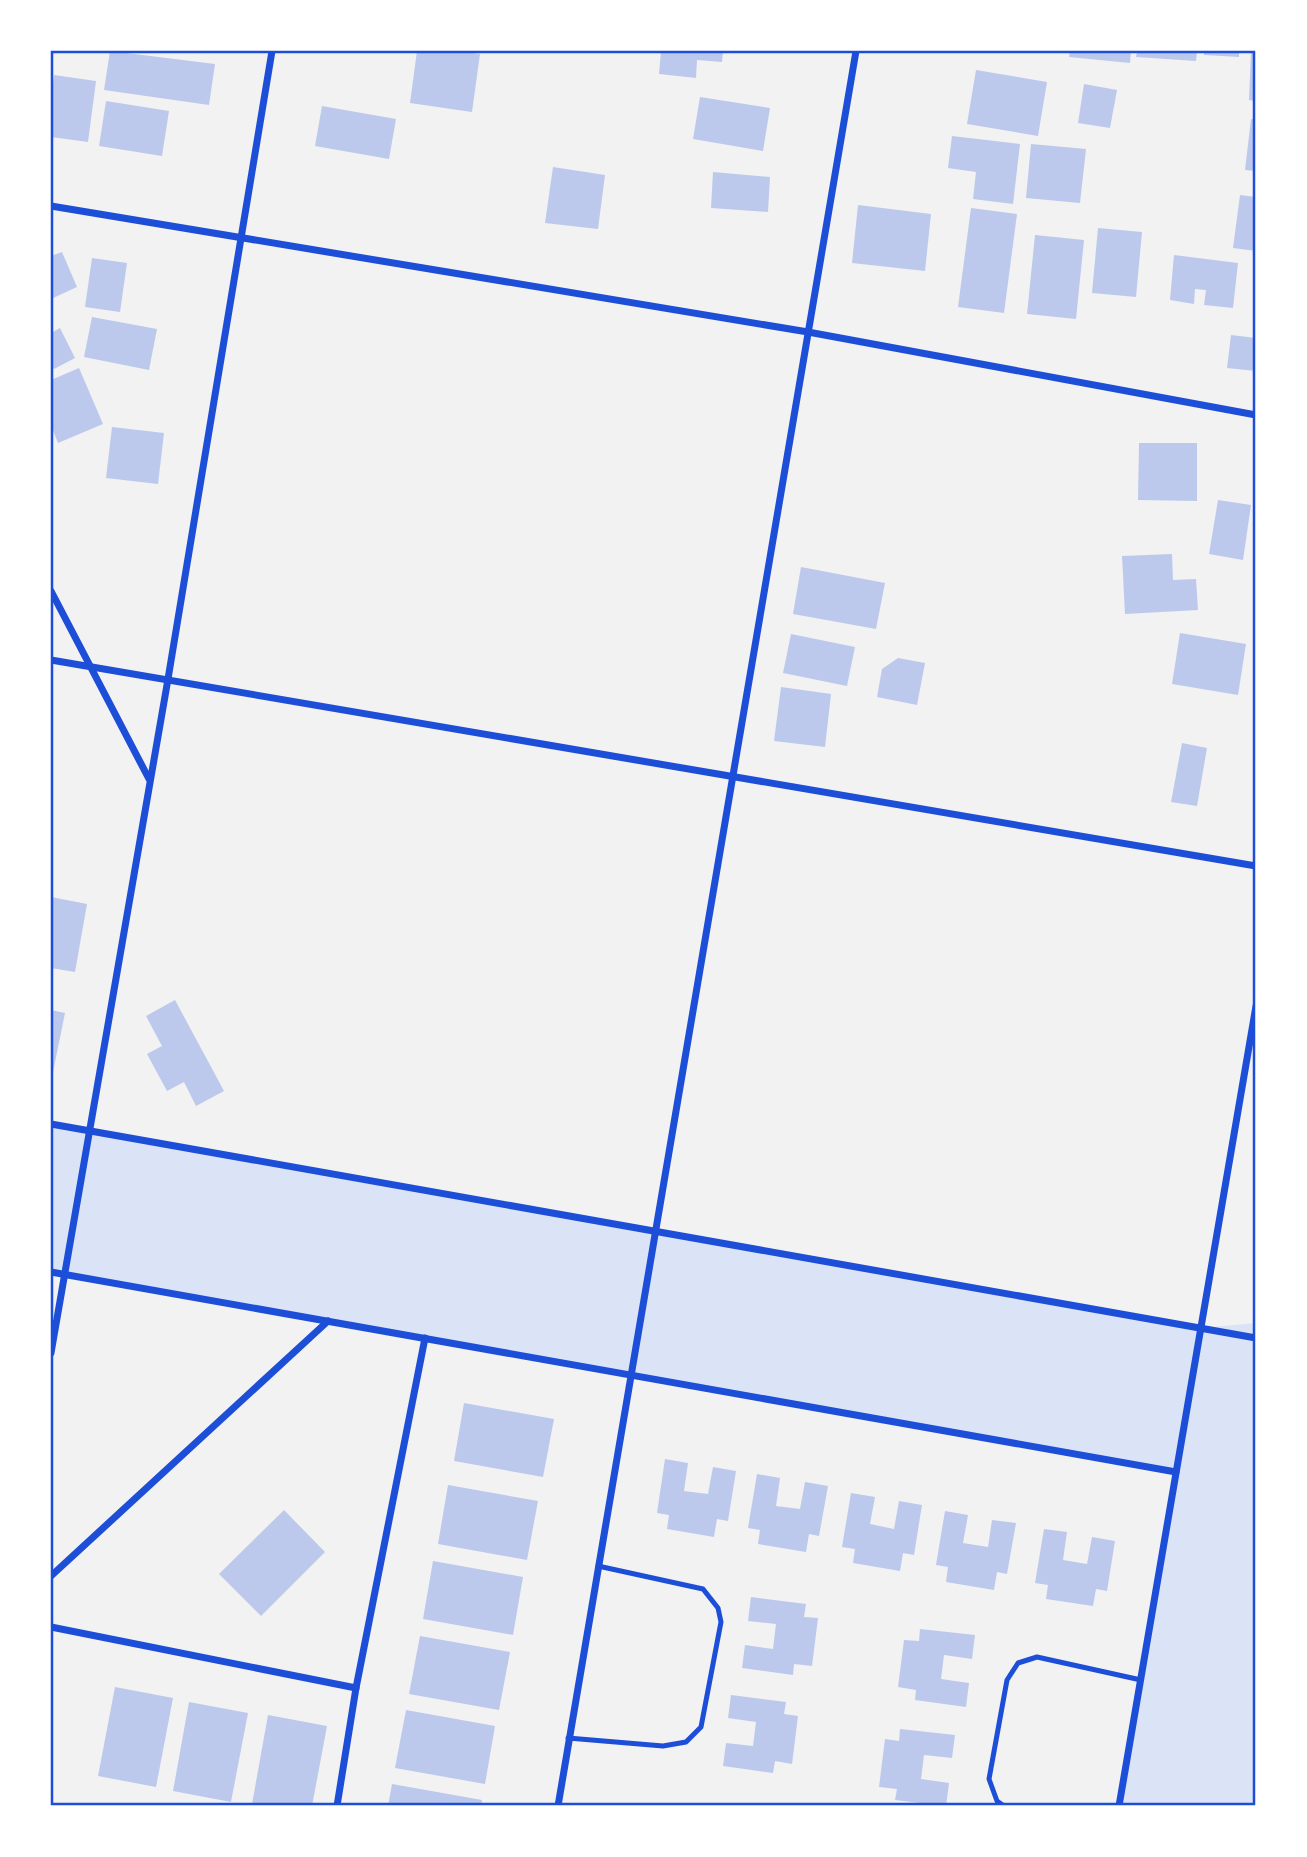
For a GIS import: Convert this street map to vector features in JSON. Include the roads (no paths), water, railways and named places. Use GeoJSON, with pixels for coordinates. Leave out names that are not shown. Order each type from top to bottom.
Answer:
{"type":"FeatureCollection","features":[{"type":"Feature","properties":{"kind":"street"},"geometry":{"type":"LineString","coordinates":[[51,1353],[168,679],[272,51]]}},
{"type":"Feature","properties":{"kind":"street"},"geometry":{"type":"LineString","coordinates":[[558,1806],[856,51]]}},
{"type":"Feature","properties":{"kind":"street"},"geometry":{"type":"LineString","coordinates":[[51,206],[808,332],[1256,415]]}},
{"type":"Feature","properties":{"kind":"street"},"geometry":{"type":"LineString","coordinates":[[51,591],[150,779]]}},
{"type":"Feature","properties":{"kind":"street"},"geometry":{"type":"LineString","coordinates":[[51,660],[1256,866]]}},
{"type":"Feature","properties":{"kind":"street"},"geometry":{"type":"LineString","coordinates":[[1119,1806],[1256,1006]]}},
{"type":"Feature","properties":{"kind":"street"},"geometry":{"type":"LineString","coordinates":[[51,1124],[1256,1338]]}},
{"type":"Feature","properties":{"kind":"street"},"geometry":{"type":"LineString","coordinates":[[51,1272],[1177,1472]]}},
{"type":"Feature","properties":{"kind":"street"},"geometry":{"type":"LineString","coordinates":[[51,1576],[328,1321]]}},
{"type":"Feature","properties":{"kind":"street"},"geometry":{"type":"LineString","coordinates":[[337,1806],[356,1688],[425,1338]]}},
{"type":"Feature","properties":{"kind":"street"},"geometry":{"type":"LineString","coordinates":[[51,1627],[356,1688]]}},
{"type":"Feature","properties":{"kind":"lane"},"geometry":{"type":"LineString","coordinates":[[568,1738],[663,1746],[686,1742],[701,1727],[721,1622],[718,1608],[704,1589],[598,1566]]}},
{"type":"Feature","properties":{"kind":"lane"},"geometry":{"type":"LineString","coordinates":[[1004,1806],[997,1801],[989,1779],[1007,1680],[1018,1663],[1037,1657],[1141,1680]]}}]}
